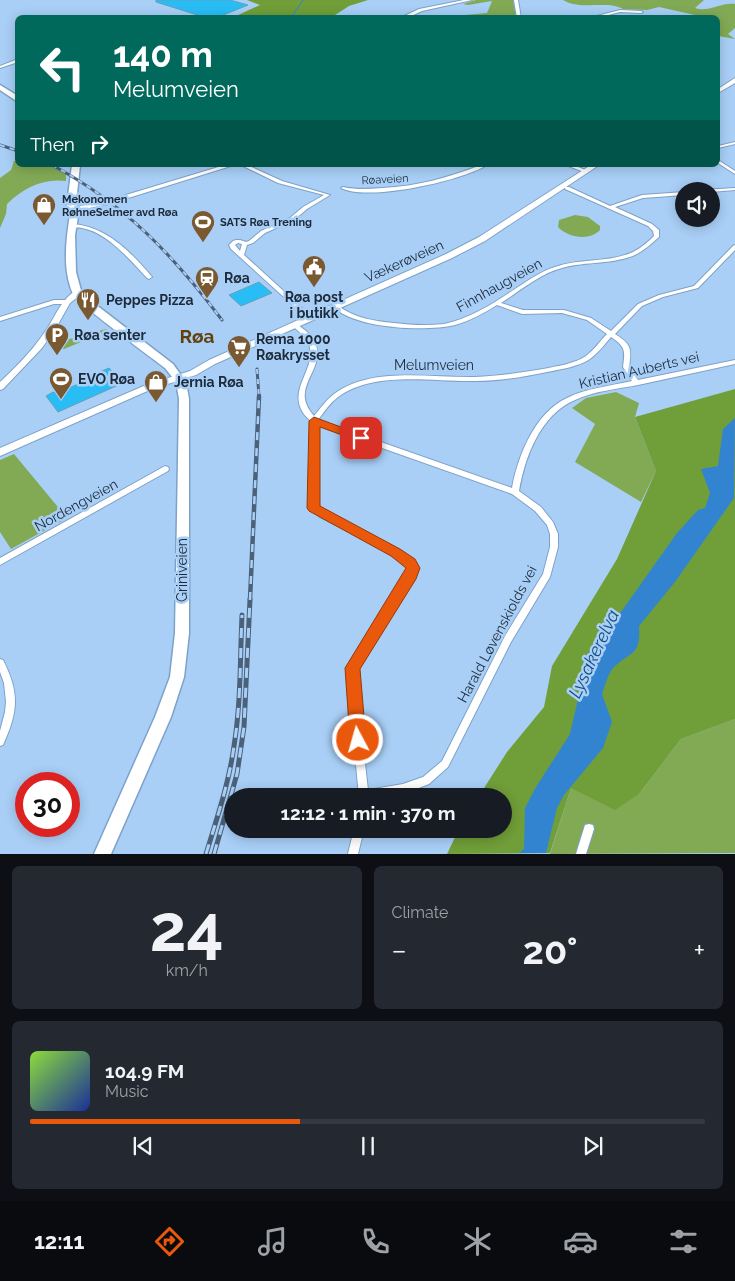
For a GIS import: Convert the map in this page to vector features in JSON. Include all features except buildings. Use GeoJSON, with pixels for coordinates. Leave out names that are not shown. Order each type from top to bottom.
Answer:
{"type":"FeatureCollection","features":[{"type":"Feature","properties":{"kind":"main road"},"geometry":{"type":"LineString","coordinates":[[720,89],[735,80]]}},
{"type":"Feature","properties":{"kind":"main road"},"geometry":{"type":"LineString","coordinates":[[0,87],[15,98]]}},
{"type":"Feature","properties":{"kind":"main road"},"geometry":{"type":"LineString","coordinates":[[0,94],[15,104]]}},
{"type":"Feature","properties":{"kind":"main road"},"geometry":{"type":"LineString","coordinates":[[76,167],[70,219],[72,225],[71,272],[80,293],[97,310],[158,357],[178,376]]}},
{"type":"Feature","properties":{"kind":"main road","name":"Vækerøveien"},"geometry":{"type":"LineString","coordinates":[[0,452],[149,387],[198,371],[212,362],[464,249],[593,167]]}},
{"type":"Feature","properties":{"kind":"main road","name":"Griniveien"},"geometry":{"type":"LineString","coordinates":[[102,854],[163,717],[177,677],[180,660],[184,404],[182,386],[178,376]]}},
{"type":"Feature","properties":{"kind":"street"},"geometry":{"type":"LineString","coordinates":[[409,15],[421,10],[470,0]]}},
{"type":"Feature","properties":{"kind":"street"},"geometry":{"type":"LineString","coordinates":[[516,0],[518,15]]}},
{"type":"Feature","properties":{"kind":"street"},"geometry":{"type":"LineString","coordinates":[[603,15],[620,11],[640,12]]}},
{"type":"Feature","properties":{"kind":"street"},"geometry":{"type":"LineString","coordinates":[[0,68],[15,62]]}},
{"type":"Feature","properties":{"kind":"street"},"geometry":{"type":"LineString","coordinates":[[720,146],[735,142]]}},
{"type":"Feature","properties":{"kind":"street"},"geometry":{"type":"LineString","coordinates":[[720,163],[735,173]]}},
{"type":"Feature","properties":{"kind":"street"},"geometry":{"type":"LineString","coordinates":[[72,208],[99,205],[224,167]]}},
{"type":"Feature","properties":{"kind":"street"},"geometry":{"type":"LineString","coordinates":[[248,167],[284,183],[328,195],[305,208],[292,220],[263,232],[252,241],[245,244],[237,241],[232,245],[310,318]]}},
{"type":"Feature","properties":{"kind":"street","name":"Røaveien"},"geometry":{"type":"LineString","coordinates":[[343,188],[363,191],[418,187],[444,181],[480,167]]}},
{"type":"Feature","properties":{"kind":"street"},"geometry":{"type":"LineString","coordinates":[[574,167],[586,171]]}},
{"type":"Feature","properties":{"kind":"street","name":"Finnhaugveien"},"geometry":{"type":"LineString","coordinates":[[335,306],[348,316],[365,321],[430,327],[466,320],[549,271],[566,266],[626,257],[641,250],[657,236],[656,230],[650,225],[568,188]]}},
{"type":"Feature","properties":{"kind":"street"},"geometry":{"type":"LineString","coordinates":[[720,190],[735,189]]}},
{"type":"Feature","properties":{"kind":"street"},"geometry":{"type":"LineString","coordinates":[[611,207],[642,197],[675,194]]}},
{"type":"Feature","properties":{"kind":"street"},"geometry":{"type":"LineString","coordinates":[[72,225],[81,226],[103,235],[121,249],[149,277]]}},
{"type":"Feature","properties":{"kind":"street"},"geometry":{"type":"LineString","coordinates":[[241,255],[245,244]]}},
{"type":"Feature","properties":{"kind":"street","name":"Melumveien"},"geometry":{"type":"LineString","coordinates":[[314,421],[337,395],[355,386],[405,377],[490,378],[564,366],[588,358],[646,301],[696,287],[735,247]]}},
{"type":"Feature","properties":{"kind":"street"},"geometry":{"type":"LineString","coordinates":[[0,387],[37,349],[67,303],[80,293]]}},
{"type":"Feature","properties":{"kind":"street"},"geometry":{"type":"LineString","coordinates":[[0,319],[54,302],[67,303]]}},
{"type":"Feature","properties":{"kind":"street"},"geometry":{"type":"LineString","coordinates":[[496,304],[522,312],[570,312],[589,319],[612,333],[627,347],[626,366],[636,383]]}},
{"type":"Feature","properties":{"kind":"street"},"geometry":{"type":"LineString","coordinates":[[295,325],[311,340],[313,346],[312,364],[300,393],[304,407],[314,421],[313,508],[396,553],[410,562],[413,568],[411,575],[352,668],[363,788]]}},
{"type":"Feature","properties":{"kind":"street","name":"Kristian Auberts vei"},"geometry":{"type":"LineString","coordinates":[[515,492],[524,457],[534,436],[553,411],[564,402],[588,393],[735,362]]}},
{"type":"Feature","properties":{"kind":"street","name":"Harald Løvenskiolds vei"},"geometry":{"type":"LineString","coordinates":[[314,421],[515,492],[538,509],[550,524],[554,534],[554,547],[547,575],[508,639],[445,764],[426,781],[405,788]]}},
{"type":"Feature","properties":{"kind":"street","name":"Nordengveien"},"geometry":{"type":"LineString","coordinates":[[0,562],[165,469]]}},
{"type":"Feature","properties":{"kind":"street"},"geometry":{"type":"LineString","coordinates":[[0,663],[8,678],[11,701],[7,726],[0,742]]}},
{"type":"Feature","properties":{"kind":"street"},"geometry":{"type":"LineString","coordinates":[[581,854],[589,829]]}},
{"type":"Feature","properties":{"kind":"street"},"geometry":{"type":"LineString","coordinates":[[352,854],[356,838]]}},
{"type":"Feature","properties":{"kind":"green space"},"geometry":{"type":"Polygon","coordinates":[[[247,0],[368,0],[349,6],[335,15],[238,15],[260,5],[247,0]]]}},
{"type":"Feature","properties":{"kind":"green space"},"geometry":{"type":"Polygon","coordinates":[[[476,0],[513,0],[516,15],[465,15],[487,13],[492,1],[468,5],[463,4],[476,0]]]}},
{"type":"Feature","properties":{"kind":"green space"},"geometry":{"type":"Polygon","coordinates":[[[563,0],[704,0],[695,8],[700,9],[735,4],[735,28],[728,34],[735,39],[720,36],[720,15],[695,15],[659,7],[647,10],[623,9],[609,5],[578,5],[563,0]]]}},
{"type":"Feature","properties":{"kind":"green space"},"geometry":{"type":"Polygon","coordinates":[[[14,161],[15,167],[53,167],[66,174],[66,181],[58,180],[41,183],[20,193],[7,204],[6,214],[0,228],[0,178],[11,170],[14,161]]]}},
{"type":"Feature","properties":{"kind":"green space"},"geometry":{"type":"Polygon","coordinates":[[[575,215],[588,217],[600,226],[600,230],[591,236],[579,237],[567,234],[558,227],[559,220],[575,215]]]}},
{"type":"Feature","properties":{"kind":"green space"},"geometry":{"type":"Polygon","coordinates":[[[106,329],[108,331],[64,349],[48,345],[106,329]]]}},
{"type":"Feature","properties":{"kind":"green space"},"geometry":{"type":"Polygon","coordinates":[[[735,389],[735,719],[681,739],[639,794],[615,810],[571,788],[550,853],[447,854],[455,838],[512,838],[512,788],[484,788],[507,752],[544,707],[552,666],[617,559],[656,471],[635,417],[735,389]]]}},
{"type":"Feature","properties":{"kind":"green space"},"geometry":{"type":"Polygon","coordinates":[[[616,392],[639,403],[635,417],[656,471],[641,502],[575,462],[595,424],[572,408],[586,398],[616,392]]]}},
{"type":"Feature","properties":{"kind":"green space"},"geometry":{"type":"Polygon","coordinates":[[[14,454],[67,518],[11,549],[0,532],[0,460],[14,454]]]}},
{"type":"Feature","properties":{"kind":"green space"},"geometry":{"type":"Polygon","coordinates":[[[735,719],[735,853],[550,854],[571,788],[639,794],[681,739],[735,719]]]}},
{"type":"Feature","properties":{"kind":"water","name":"Lysakerelva"},"geometry":{"type":"Polygon","coordinates":[[[735,418],[734,498],[675,582],[639,626],[636,648],[613,668],[610,673],[602,694],[612,722],[603,748],[564,795],[557,808],[546,853],[519,853],[524,849],[525,808],[536,787],[570,734],[589,651],[599,643],[677,533],[698,510],[705,508],[710,493],[701,469],[718,466],[723,429],[735,418]]]}},
{"type":"Feature","properties":{"kind":"waterway"},"geometry":{"type":"LineString","coordinates":[[293,15],[303,0]]}},
{"type":"Feature","properties":{"kind":"railway"},"geometry":{"type":"LineString","coordinates":[[0,145],[15,150]]}},
{"type":"Feature","properties":{"kind":"railway"},"geometry":{"type":"LineString","coordinates":[[55,167],[103,197],[146,233],[166,252],[222,320]]}},
{"type":"Feature","properties":{"kind":"railway"},"geometry":{"type":"LineString","coordinates":[[257,369],[259,397]]}},
{"type":"Feature","properties":{"kind":"railway"},"geometry":{"type":"LineString","coordinates":[[250,600],[259,397]]}},
{"type":"Feature","properties":{"kind":"railway"},"geometry":{"type":"LineString","coordinates":[[214,854],[237,774],[244,727],[250,599]]}},
{"type":"Feature","properties":{"kind":"railway"},"geometry":{"type":"LineString","coordinates":[[206,854],[232,760],[239,697],[242,615]]}},
{"type":"Feature","properties":{"kind":"place","name":"Mekonomen RøhneSelmer avd Røa"},"geometry":{"type":"Point","coordinates":[44,226]}},
{"type":"Feature","properties":{"kind":"place","name":"SATS Røa Trening"},"geometry":{"type":"Point","coordinates":[203,243]}},
{"type":"Feature","properties":{"kind":"place","name":"Røa post i butikk"},"geometry":{"type":"Point","coordinates":[314,288]}},
{"type":"Feature","properties":{"kind":"place","name":"Røa"},"geometry":{"type":"Point","coordinates":[207,299]}},
{"type":"Feature","properties":{"kind":"place","name":"Peppes Pizza"},"geometry":{"type":"Point","coordinates":[88,321]}},
{"type":"Feature","properties":{"kind":"place","name":"Røa senter"},"geometry":{"type":"Point","coordinates":[57,356]}},
{"type":"Feature","properties":{"kind":"place","name":"Rema 1000 Røakrysset"},"geometry":{"type":"Point","coordinates":[239,368]}},
{"type":"Feature","properties":{"kind":"place","name":"EVO Røa"},"geometry":{"type":"Point","coordinates":[61,400]}},
{"type":"Feature","properties":{"kind":"place","name":"Jernia Røa"},"geometry":{"type":"Point","coordinates":[156,403]}},
{"type":"Feature","properties":{"kind":"district","name":"Røa"},"geometry":{"type":"Point","coordinates":[197,336]}},
{"type":"Feature","properties":{"kind":"route"},"geometry":{"type":"LineString","coordinates":[[358,740],[352,668],[413,571],[410,562],[396,553],[313,508],[314,421],[361,438]]}}]}
